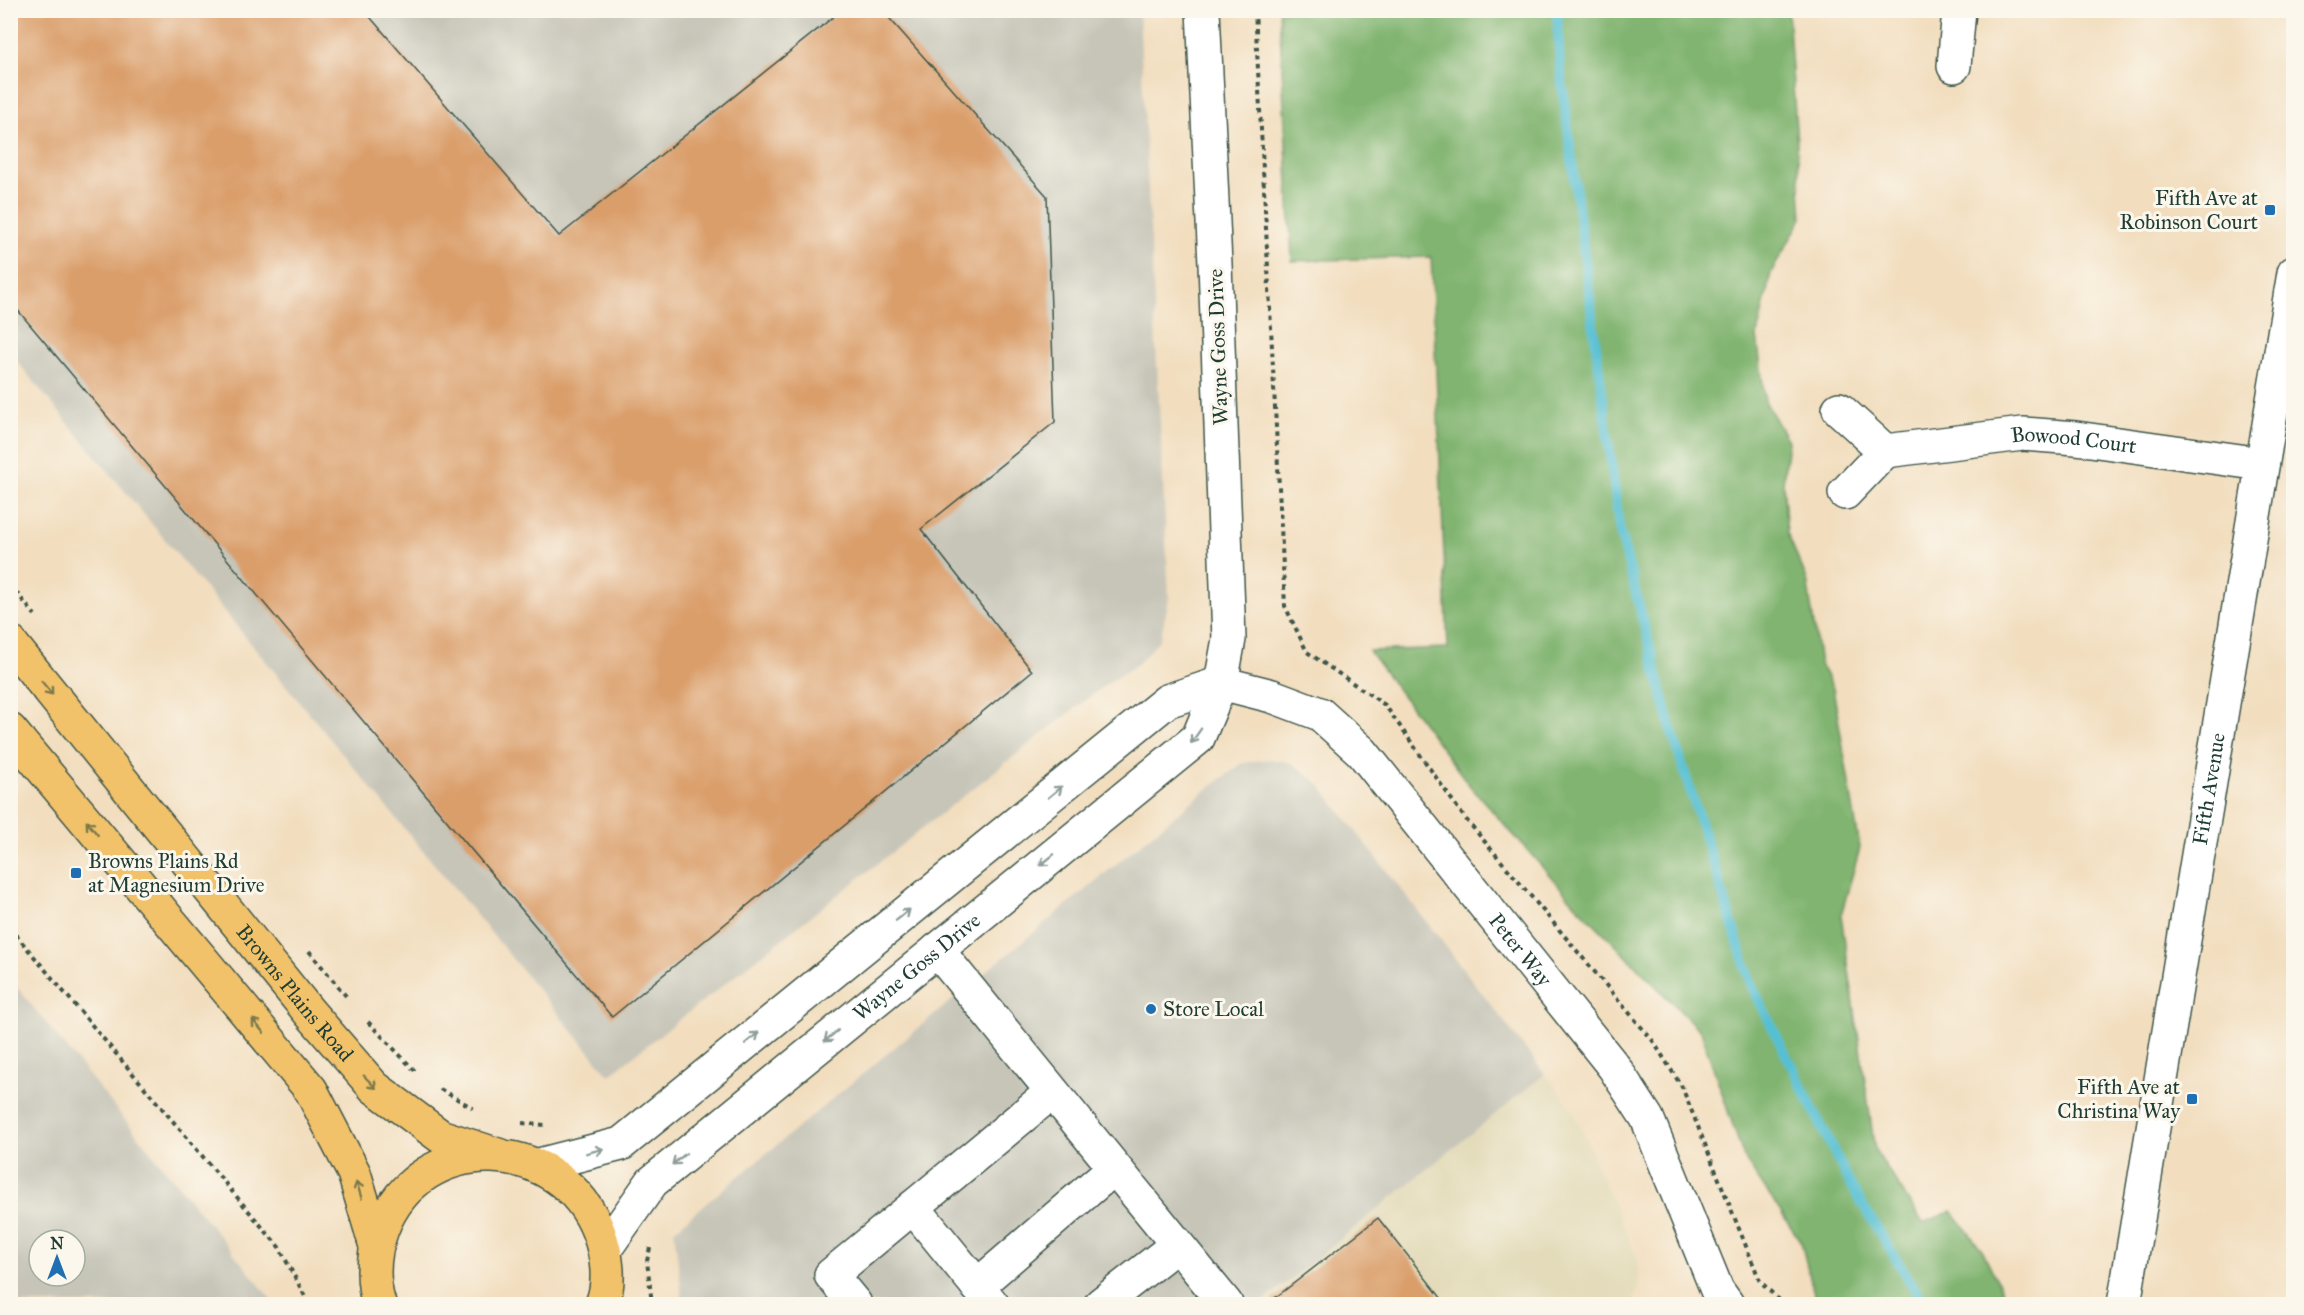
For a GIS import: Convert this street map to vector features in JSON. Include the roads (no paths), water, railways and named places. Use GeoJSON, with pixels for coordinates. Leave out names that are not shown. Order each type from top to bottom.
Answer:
{"type":"FeatureCollection","features":[{"type":"Feature","properties":{"kind":"main road","name":"Browns Plains Road"},"geometry":{"type":"LineString","coordinates":[[10,642],[309,1012],[374,1087],[440,1136],[501,1156]]}},
{"type":"Feature","properties":{"kind":"main road"},"geometry":{"type":"LineString","coordinates":[[10,730],[311,1090],[354,1173],[376,1246]]}},
{"type":"Feature","properties":{"kind":"main road"},"geometry":{"type":"LineString","coordinates":[[374,1301],[373,1270],[376,1246],[388,1215],[408,1188],[436,1168],[468,1157],[501,1156],[539,1165],[569,1186],[592,1215],[605,1249],[607,1274],[604,1303]]}},
{"type":"Feature","properties":{"kind":"street","name":"Wayne Goss Drive"},"geometry":{"type":"LineString","coordinates":[[605,1249],[652,1182],[1198,738],[1221,683],[1229,639],[1215,253],[1203,10]]}},
{"type":"Feature","properties":{"kind":"street"},"geometry":{"type":"LineString","coordinates":[[1953,66],[1959,10]]}},
{"type":"Feature","properties":{"kind":"street","name":"Fifth Avenue"},"geometry":{"type":"LineString","coordinates":[[2124,1305],[2294,273]]}},
{"type":"Feature","properties":{"kind":"street"},"geometry":{"type":"LineString","coordinates":[[1839,409],[1885,451],[1845,493]]}},
{"type":"Feature","properties":{"kind":"street","name":"Bowood Court"},"geometry":{"type":"LineString","coordinates":[[1885,451],[2023,434],[2076,438],[2262,464]]}},
{"type":"Feature","properties":{"kind":"street"},"geometry":{"type":"LineString","coordinates":[[539,1165],[621,1144],[1167,701],[1221,683]]}},
{"type":"Feature","properties":{"kind":"street","name":"Peter Way"},"geometry":{"type":"LineString","coordinates":[[1221,683],[1272,696],[1320,714],[1362,752],[1614,1067],[1647,1118],[1717,1290],[1727,1305]]}},
{"type":"Feature","properties":{"kind":"street"},"geometry":{"type":"LineString","coordinates":[[937,950],[1226,1305]]}},
{"type":"Feature","properties":{"kind":"street"},"geometry":{"type":"LineString","coordinates":[[855,1305],[831,1275],[1052,1092]]}},
{"type":"Feature","properties":{"kind":"street"},"geometry":{"type":"LineString","coordinates":[[912,1207],[985,1295],[1114,1168]]}},
{"type":"Feature","properties":{"kind":"street"},"geometry":{"type":"LineString","coordinates":[[1101,1305],[1178,1245]]}},
{"type":"Feature","properties":{"kind":"waterway"},"geometry":{"type":"LineString","coordinates":[[1557,10],[1560,67],[1620,532],[1672,732],[1751,984],[1851,1186],[1924,1304]]}},
{"type":"Feature","properties":{"kind":"place","name":"Fifth Ave at Robinson Court"},"geometry":{"type":"Point","coordinates":[2270,210]}},
{"type":"Feature","properties":{"kind":"place","name":"Browns Plains Rd at Magnesium Drive"},"geometry":{"type":"Point","coordinates":[76,873]}},
{"type":"Feature","properties":{"kind":"place","name":"Store Local"},"geometry":{"type":"Point","coordinates":[1151,1009]}},
{"type":"Feature","properties":{"kind":"place","name":"Fifth Ave at Christina Way"},"geometry":{"type":"Point","coordinates":[2192,1099]}}]}
